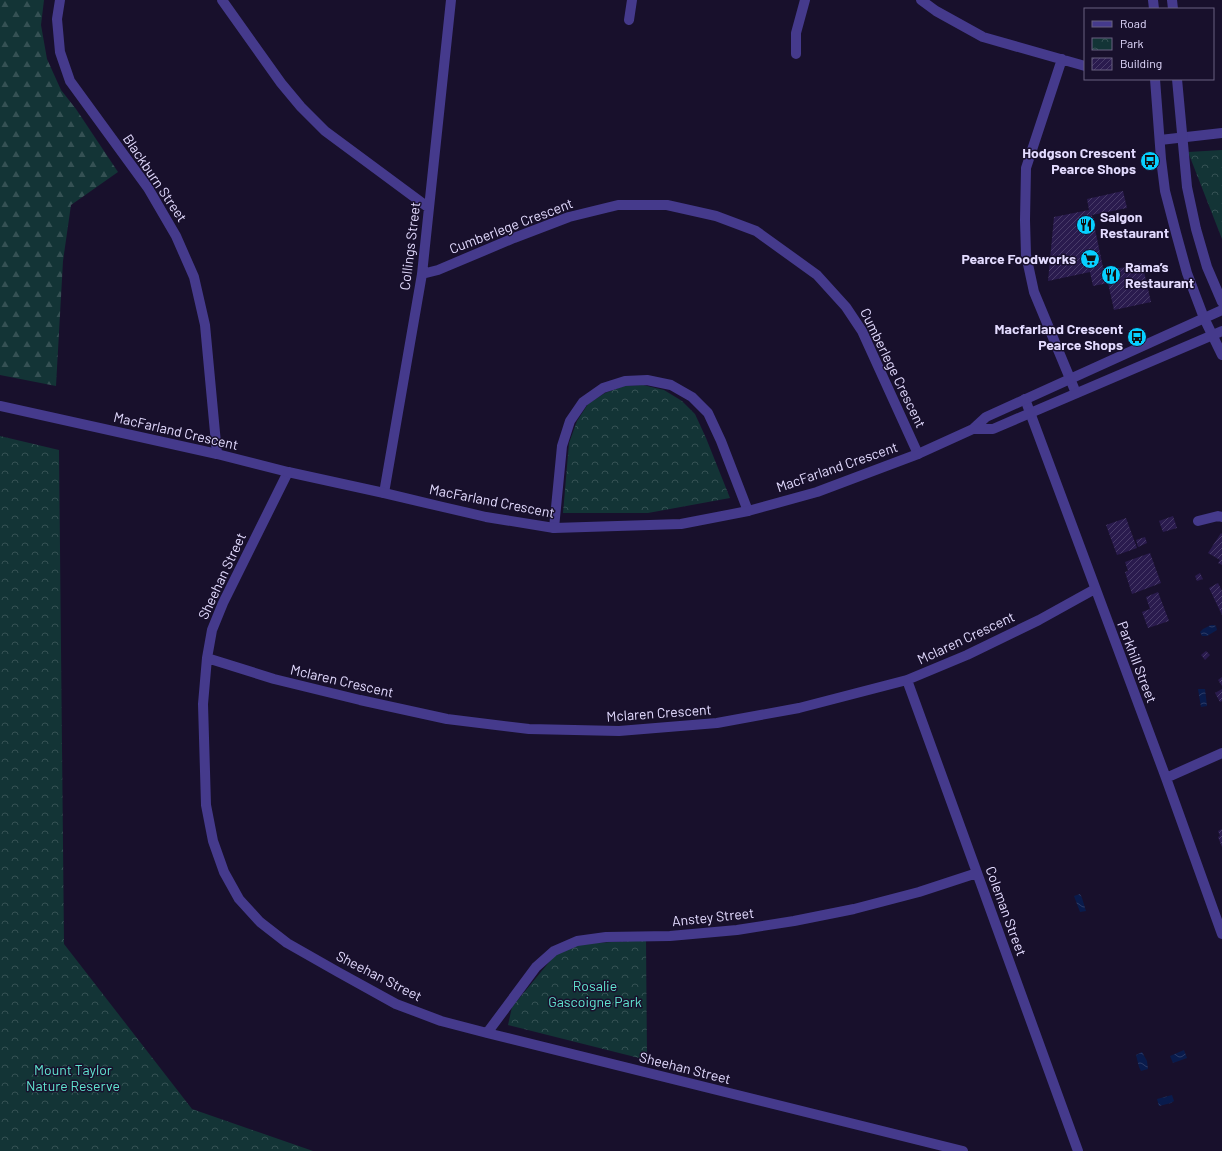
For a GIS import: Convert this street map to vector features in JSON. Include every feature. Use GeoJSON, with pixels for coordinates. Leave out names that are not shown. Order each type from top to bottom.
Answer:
{"type":"FeatureCollection","features":[{"type":"Feature","properties":{"kind":"street","name":"Blackburn Street"},"geometry":{"type":"LineString","coordinates":[[60,0],[57,19],[60,52],[70,81],[148,188],[176,236],[194,276],[204,325],[217,454]]}},
{"type":"Feature","properties":{"kind":"street"},"geometry":{"type":"LineString","coordinates":[[222,0],[281,83],[315,122],[335,139],[429,208]]}},
{"type":"Feature","properties":{"kind":"street","name":"Collings Street"},"geometry":{"type":"LineString","coordinates":[[384,493],[422,274],[451,0]]}},
{"type":"Feature","properties":{"kind":"street"},"geometry":{"type":"LineString","coordinates":[[629,20],[632,0]]}},
{"type":"Feature","properties":{"kind":"street"},"geometry":{"type":"LineString","coordinates":[[796,54],[796,33],[806,0]]}},
{"type":"Feature","properties":{"kind":"street"},"geometry":{"type":"LineString","coordinates":[[921,0],[936,11],[983,37],[1084,66]]}},
{"type":"Feature","properties":{"kind":"street"},"geometry":{"type":"LineString","coordinates":[[1062,59],[1026,168],[1026,255],[1034,292],[1076,393]]}},
{"type":"Feature","properties":{"kind":"street"},"geometry":{"type":"LineString","coordinates":[[1155,80],[1165,191],[1187,273],[1204,318],[1222,355]]}},
{"type":"Feature","properties":{"kind":"street"},"geometry":{"type":"LineString","coordinates":[[1177,80],[1187,187],[1196,229],[1207,267],[1222,302]]}},
{"type":"Feature","properties":{"kind":"street"},"geometry":{"type":"LineString","coordinates":[[1160,140],[1222,133]]}},
{"type":"Feature","properties":{"kind":"street","name":"Cumberlege Crescent"},"geometry":{"type":"LineString","coordinates":[[422,274],[438,270],[569,217],[618,205],[667,205],[716,216],[756,231],[817,275],[846,307],[862,331],[918,454]]}},
{"type":"Feature","properties":{"kind":"street","name":"MacFarland Crescent"},"geometry":{"type":"LineString","coordinates":[[0,406],[217,454],[288,472],[486,517],[554,528],[681,524],[748,511],[817,492],[918,454],[973,429],[986,417],[1222,310]]}},
{"type":"Feature","properties":{"kind":"street","name":"MacFarland Crescent"},"geometry":{"type":"LineString","coordinates":[[973,429],[993,429],[1222,331]]}},
{"type":"Feature","properties":{"kind":"street"},"geometry":{"type":"LineString","coordinates":[[554,528],[562,446],[570,421],[583,402],[603,388],[625,381],[647,380],[672,385],[692,398],[708,413],[721,440],[748,511]]}},
{"type":"Feature","properties":{"kind":"street","name":"Parkhill Street"},"geometry":{"type":"LineString","coordinates":[[1025,399],[1166,778],[1222,934]]}},
{"type":"Feature","properties":{"kind":"street","name":"Sheehan Street"},"geometry":{"type":"LineString","coordinates":[[288,472],[223,603],[212,630],[207,658],[203,704],[206,804],[213,841],[224,872],[239,899],[260,922],[287,943],[396,1004],[441,1021],[963,1151]]}},
{"type":"Feature","properties":{"kind":"street"},"geometry":{"type":"LineString","coordinates":[[1198,521],[1218,516],[1222,517]]}},
{"type":"Feature","properties":{"kind":"street","name":"Mclaren Crescent"},"geometry":{"type":"LineString","coordinates":[[207,658],[274,679],[447,719],[529,729],[619,731],[717,723],[799,708],[907,680],[967,655],[1039,620],[1095,589]]}},
{"type":"Feature","properties":{"kind":"street","name":"Coleman Street"},"geometry":{"type":"LineString","coordinates":[[907,680],[1078,1151]]}},
{"type":"Feature","properties":{"kind":"street"},"geometry":{"type":"LineString","coordinates":[[1166,778],[1222,753]]}},
{"type":"Feature","properties":{"kind":"street","name":"Anstey Street"},"geometry":{"type":"LineString","coordinates":[[487,1033],[536,967],[554,951],[576,941],[606,937],[670,936],[737,930],[794,921],[854,909],[920,892],[977,873]]}},
{"type":"Feature","properties":{"kind":"green space"},"geometry":{"type":"Polygon","coordinates":[[[0,0],[44,0],[41,25],[47,59],[61,90],[76,109],[118,172],[71,205],[63,261],[56,386],[0,375],[0,0]]]}},
{"type":"Feature","properties":{"kind":"green space"},"geometry":{"type":"Polygon","coordinates":[[[1222,150],[1222,239],[1188,152],[1222,150]]]}},
{"type":"Feature","properties":{"kind":"green space"},"geometry":{"type":"Polygon","coordinates":[[[643,385],[664,390],[682,401],[695,414],[730,498],[648,513],[563,513],[569,443],[577,421],[588,404],[605,393],[624,386],[643,385]]]}},
{"type":"Feature","properties":{"kind":"green space","name":"Mount Taylor Nature Reserve"},"geometry":{"type":"Polygon","coordinates":[[[0,436],[59,450],[64,944],[192,1109],[313,1151],[0,1151],[0,436]]]}},
{"type":"Feature","properties":{"kind":"green space","name":"Rosalie Gascoigne Park"},"geometry":{"type":"Polygon","coordinates":[[[646,940],[647,1060],[508,1025],[512,1007],[555,955],[578,944],[646,940]]]}},
{"type":"Feature","properties":{"kind":"water"},"geometry":{"type":"Polygon","coordinates":[[[1211,625],[1216,626],[1217,630],[1207,636],[1202,636],[1200,632],[1211,625]]]}},
{"type":"Feature","properties":{"kind":"water"},"geometry":{"type":"Polygon","coordinates":[[[1198,689],[1205,689],[1207,706],[1201,707],[1198,689]]]}},
{"type":"Feature","properties":{"kind":"water"},"geometry":{"type":"Polygon","coordinates":[[[1080,894],[1086,911],[1080,912],[1074,896],[1080,894]]]}},
{"type":"Feature","properties":{"kind":"water"},"geometry":{"type":"Polygon","coordinates":[[[1184,1050],[1187,1058],[1173,1063],[1170,1056],[1184,1050]]]}},
{"type":"Feature","properties":{"kind":"water"},"geometry":{"type":"Polygon","coordinates":[[[1142,1052],[1147,1061],[1148,1069],[1141,1071],[1136,1055],[1142,1052]]]}},
{"type":"Feature","properties":{"kind":"water"},"geometry":{"type":"Polygon","coordinates":[[[1172,1095],[1174,1101],[1159,1106],[1157,1099],[1172,1095]]]}},
{"type":"Feature","properties":{"kind":"building"},"geometry":{"type":"Polygon","coordinates":[[[1123,191],[1127,208],[1092,215],[1104,272],[1142,263],[1151,302],[1114,310],[1108,283],[1093,286],[1090,272],[1048,281],[1054,217],[1089,210],[1087,199],[1123,191]]]}},
{"type":"Feature","properties":{"kind":"building"},"geometry":{"type":"Polygon","coordinates":[[[1173,516],[1177,528],[1163,532],[1159,521],[1173,516]]]}},
{"type":"Feature","properties":{"kind":"building"},"geometry":{"type":"Polygon","coordinates":[[[1126,518],[1137,548],[1117,555],[1106,525],[1126,518]]]}},
{"type":"Feature","properties":{"kind":"building"},"geometry":{"type":"Polygon","coordinates":[[[1221,533],[1222,565],[1218,563],[1220,560],[1208,553],[1221,533]]]}},
{"type":"Feature","properties":{"kind":"building"},"geometry":{"type":"Polygon","coordinates":[[[1145,537],[1147,543],[1138,547],[1136,540],[1145,537]]]}},
{"type":"Feature","properties":{"kind":"building"},"geometry":{"type":"Polygon","coordinates":[[[1150,553],[1161,583],[1132,594],[1125,572],[1128,571],[1125,562],[1150,553]]]}},
{"type":"Feature","properties":{"kind":"building"},"geometry":{"type":"Polygon","coordinates":[[[1200,573],[1203,579],[1197,581],[1195,576],[1200,573]]]}},
{"type":"Feature","properties":{"kind":"building"},"geometry":{"type":"Polygon","coordinates":[[[1218,583],[1222,591],[1222,615],[1209,588],[1218,583]]]}},
{"type":"Feature","properties":{"kind":"building"},"geometry":{"type":"Polygon","coordinates":[[[1158,592],[1169,621],[1148,628],[1142,612],[1150,609],[1146,597],[1158,592]]]}},
{"type":"Feature","properties":{"kind":"building"},"geometry":{"type":"Polygon","coordinates":[[[1206,651],[1210,655],[1205,660],[1201,655],[1206,651]]]}},
{"type":"Feature","properties":{"kind":"building"},"geometry":{"type":"Polygon","coordinates":[[[1222,677],[1222,686],[1218,680],[1222,677]]]}},
{"type":"Feature","properties":{"kind":"building"},"geometry":{"type":"Polygon","coordinates":[[[1222,689],[1222,701],[1220,702],[1215,693],[1222,689]]]}},
{"type":"Feature","properties":{"kind":"building"},"geometry":{"type":"Polygon","coordinates":[[[1222,829],[1222,847],[1218,837],[1220,836],[1218,831],[1222,829]]]}},
{"type":"Feature","properties":{"kind":"place","name":"Hodgson Crescent Pearce Shops"},"geometry":{"type":"Point","coordinates":[1150,161]}},
{"type":"Feature","properties":{"kind":"place","name":"Saigon Restaurant"},"geometry":{"type":"Point","coordinates":[1086,225]}},
{"type":"Feature","properties":{"kind":"place","name":"Pearce Foodworks"},"geometry":{"type":"Point","coordinates":[1090,259]}},
{"type":"Feature","properties":{"kind":"place","name":"Rama’s Restaurant"},"geometry":{"type":"Point","coordinates":[1111,275]}},
{"type":"Feature","properties":{"kind":"place","name":"Macfarland Crescent Pearce Shops"},"geometry":{"type":"Point","coordinates":[1137,337]}}]}
